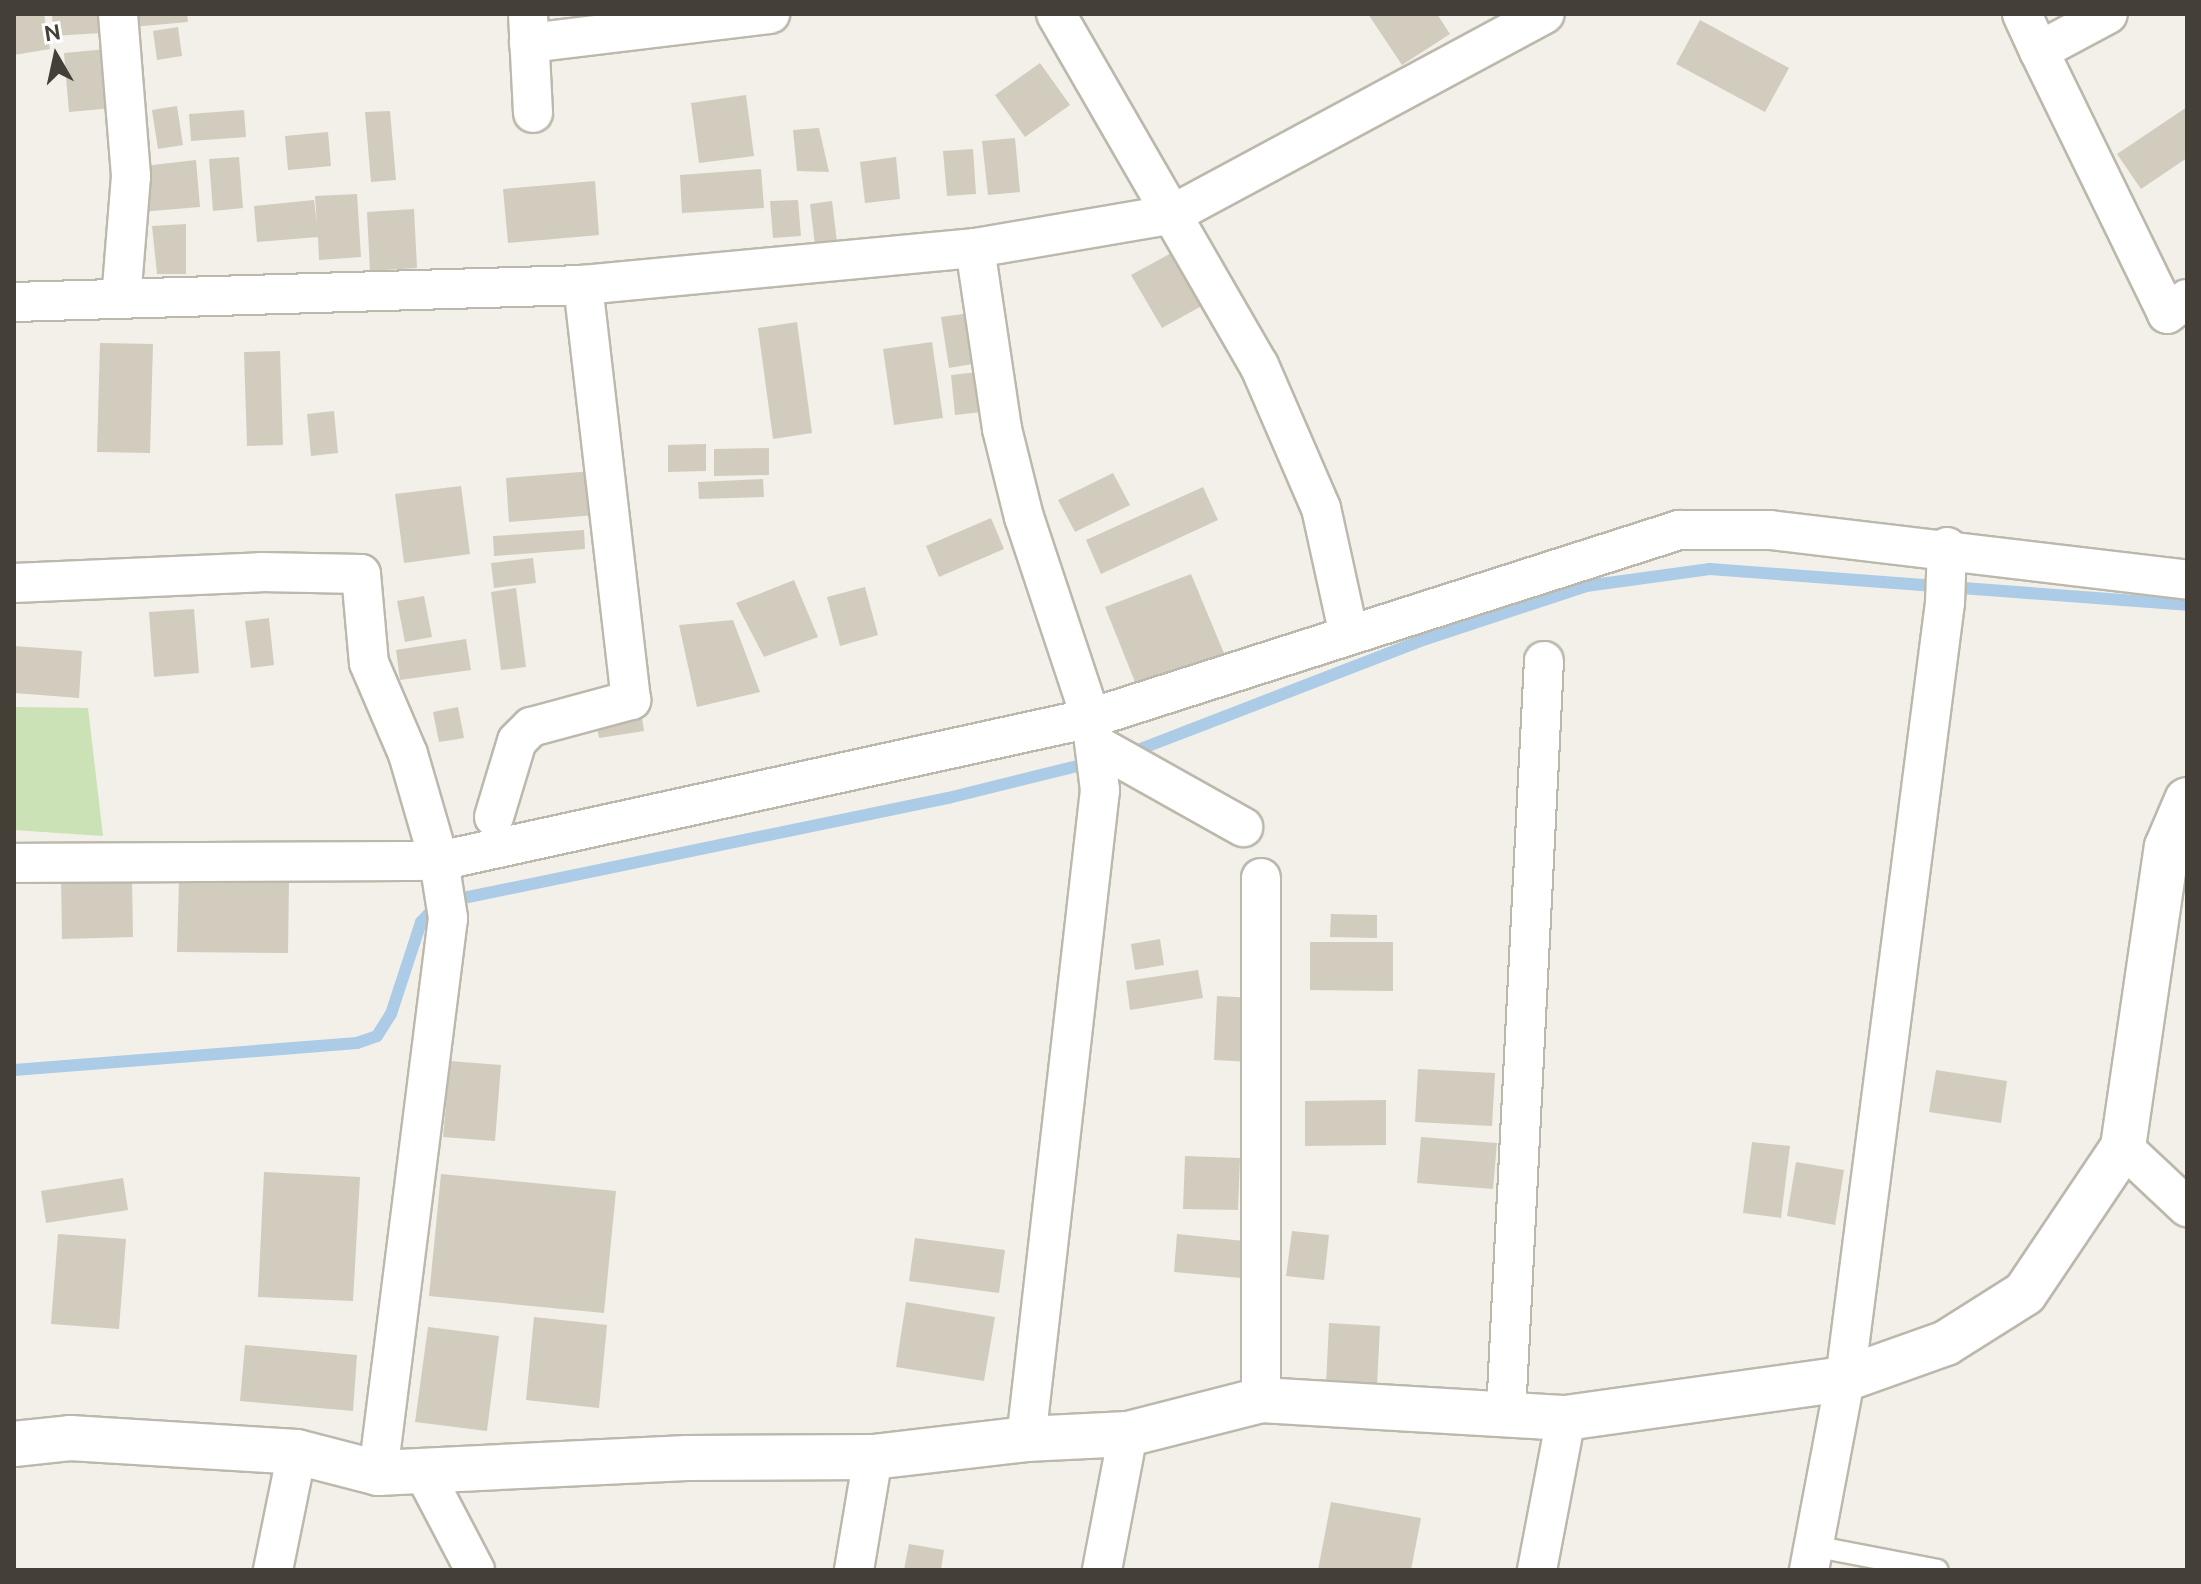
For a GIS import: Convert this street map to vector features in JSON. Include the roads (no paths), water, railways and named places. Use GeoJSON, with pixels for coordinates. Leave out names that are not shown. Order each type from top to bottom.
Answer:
{"type":"FeatureCollection","features":[{"type":"Feature","properties":{"kind":"street"},"geometry":{"type":"LineString","coordinates":[[118,14],[131,176],[121,299]]}},
{"type":"Feature","properties":{"kind":"street"},"geometry":{"type":"LineString","coordinates":[[533,113],[528,28],[770,14]]}},
{"type":"Feature","properties":{"kind":"street"},"geometry":{"type":"LineString","coordinates":[[1056,14],[1259,365],[1296,447],[1331,543],[1349,635]]}},
{"type":"Feature","properties":{"kind":"street"},"geometry":{"type":"LineString","coordinates":[[14,302],[583,285],[975,248],[1173,214],[1545,14]]}},
{"type":"Feature","properties":{"kind":"street"},"geometry":{"type":"LineString","coordinates":[[2022,14],[2167,314],[2187,299]]}},
{"type":"Feature","properties":{"kind":"street"},"geometry":{"type":"LineString","coordinates":[[2039,51],[2108,14]]}},
{"type":"Feature","properties":{"kind":"street"},"geometry":{"type":"LineString","coordinates":[[975,248],[1002,429],[1024,517],[1093,731],[1100,790],[1026,1439]]}},
{"type":"Feature","properties":{"kind":"street"},"geometry":{"type":"LineString","coordinates":[[494,817],[517,741],[531,727],[631,700],[583,285]]}},
{"type":"Feature","properties":{"kind":"street"},"geometry":{"type":"LineString","coordinates":[[14,863],[443,887],[1093,731],[1349,635],[1679,530],[1770,530],[1946,574],[2187,580]]}},
{"type":"Feature","properties":{"kind":"street"},"geometry":{"type":"LineString","coordinates":[[14,583],[261,572],[361,574],[369,663],[408,754],[443,887],[378,1473]]}},
{"type":"Feature","properties":{"kind":"street"},"geometry":{"type":"LineString","coordinates":[[1811,1558],[1845,1379],[1946,574]]}},
{"type":"Feature","properties":{"kind":"street"},"geometry":{"type":"LineString","coordinates":[[1506,1413],[1544,661]]}},
{"type":"Feature","properties":{"kind":"street"},"geometry":{"type":"LineString","coordinates":[[1093,731],[1243,827]]}},
{"type":"Feature","properties":{"kind":"street"},"geometry":{"type":"LineString","coordinates":[[14,1444],[70,1438],[297,1452],[378,1473],[687,1458],[873,1457],[1026,1439],[1128,1434],[1261,1400],[1566,1418],[1845,1379],[1946,1343],[2025,1293],[2123,1147],[2167,847],[2187,800]]}},
{"type":"Feature","properties":{"kind":"street"},"geometry":{"type":"LineString","coordinates":[[1261,878],[1261,1400]]}},
{"type":"Feature","properties":{"kind":"street"},"geometry":{"type":"LineString","coordinates":[[2123,1147],[2187,1207]]}},
{"type":"Feature","properties":{"kind":"street"},"geometry":{"type":"LineString","coordinates":[[1537,1570],[1566,1418]]}},
{"type":"Feature","properties":{"kind":"street"},"geometry":{"type":"LineString","coordinates":[[1102,1570],[1128,1434]]}},
{"type":"Feature","properties":{"kind":"street"},"geometry":{"type":"LineString","coordinates":[[273,1570],[297,1452]]}},
{"type":"Feature","properties":{"kind":"street"},"geometry":{"type":"LineString","coordinates":[[854,1570],[873,1457]]}},
{"type":"Feature","properties":{"kind":"street"},"geometry":{"type":"LineString","coordinates":[[423,1471],[475,1570]]}},
{"type":"Feature","properties":{"kind":"lane"},"geometry":{"type":"LineString","coordinates":[[1811,1558],[1938,1570]]}},
{"type":"Feature","properties":{"kind":"waterway"},"geometry":{"type":"LineString","coordinates":[[1130,753],[1426,639],[1586,586],[1710,569],[2187,605]]}},
{"type":"Feature","properties":{"kind":"waterway"},"geometry":{"type":"LineString","coordinates":[[14,1070],[357,1043],[377,1036],[391,1014],[421,922],[439,903],[948,798],[1093,762]]}}]}
